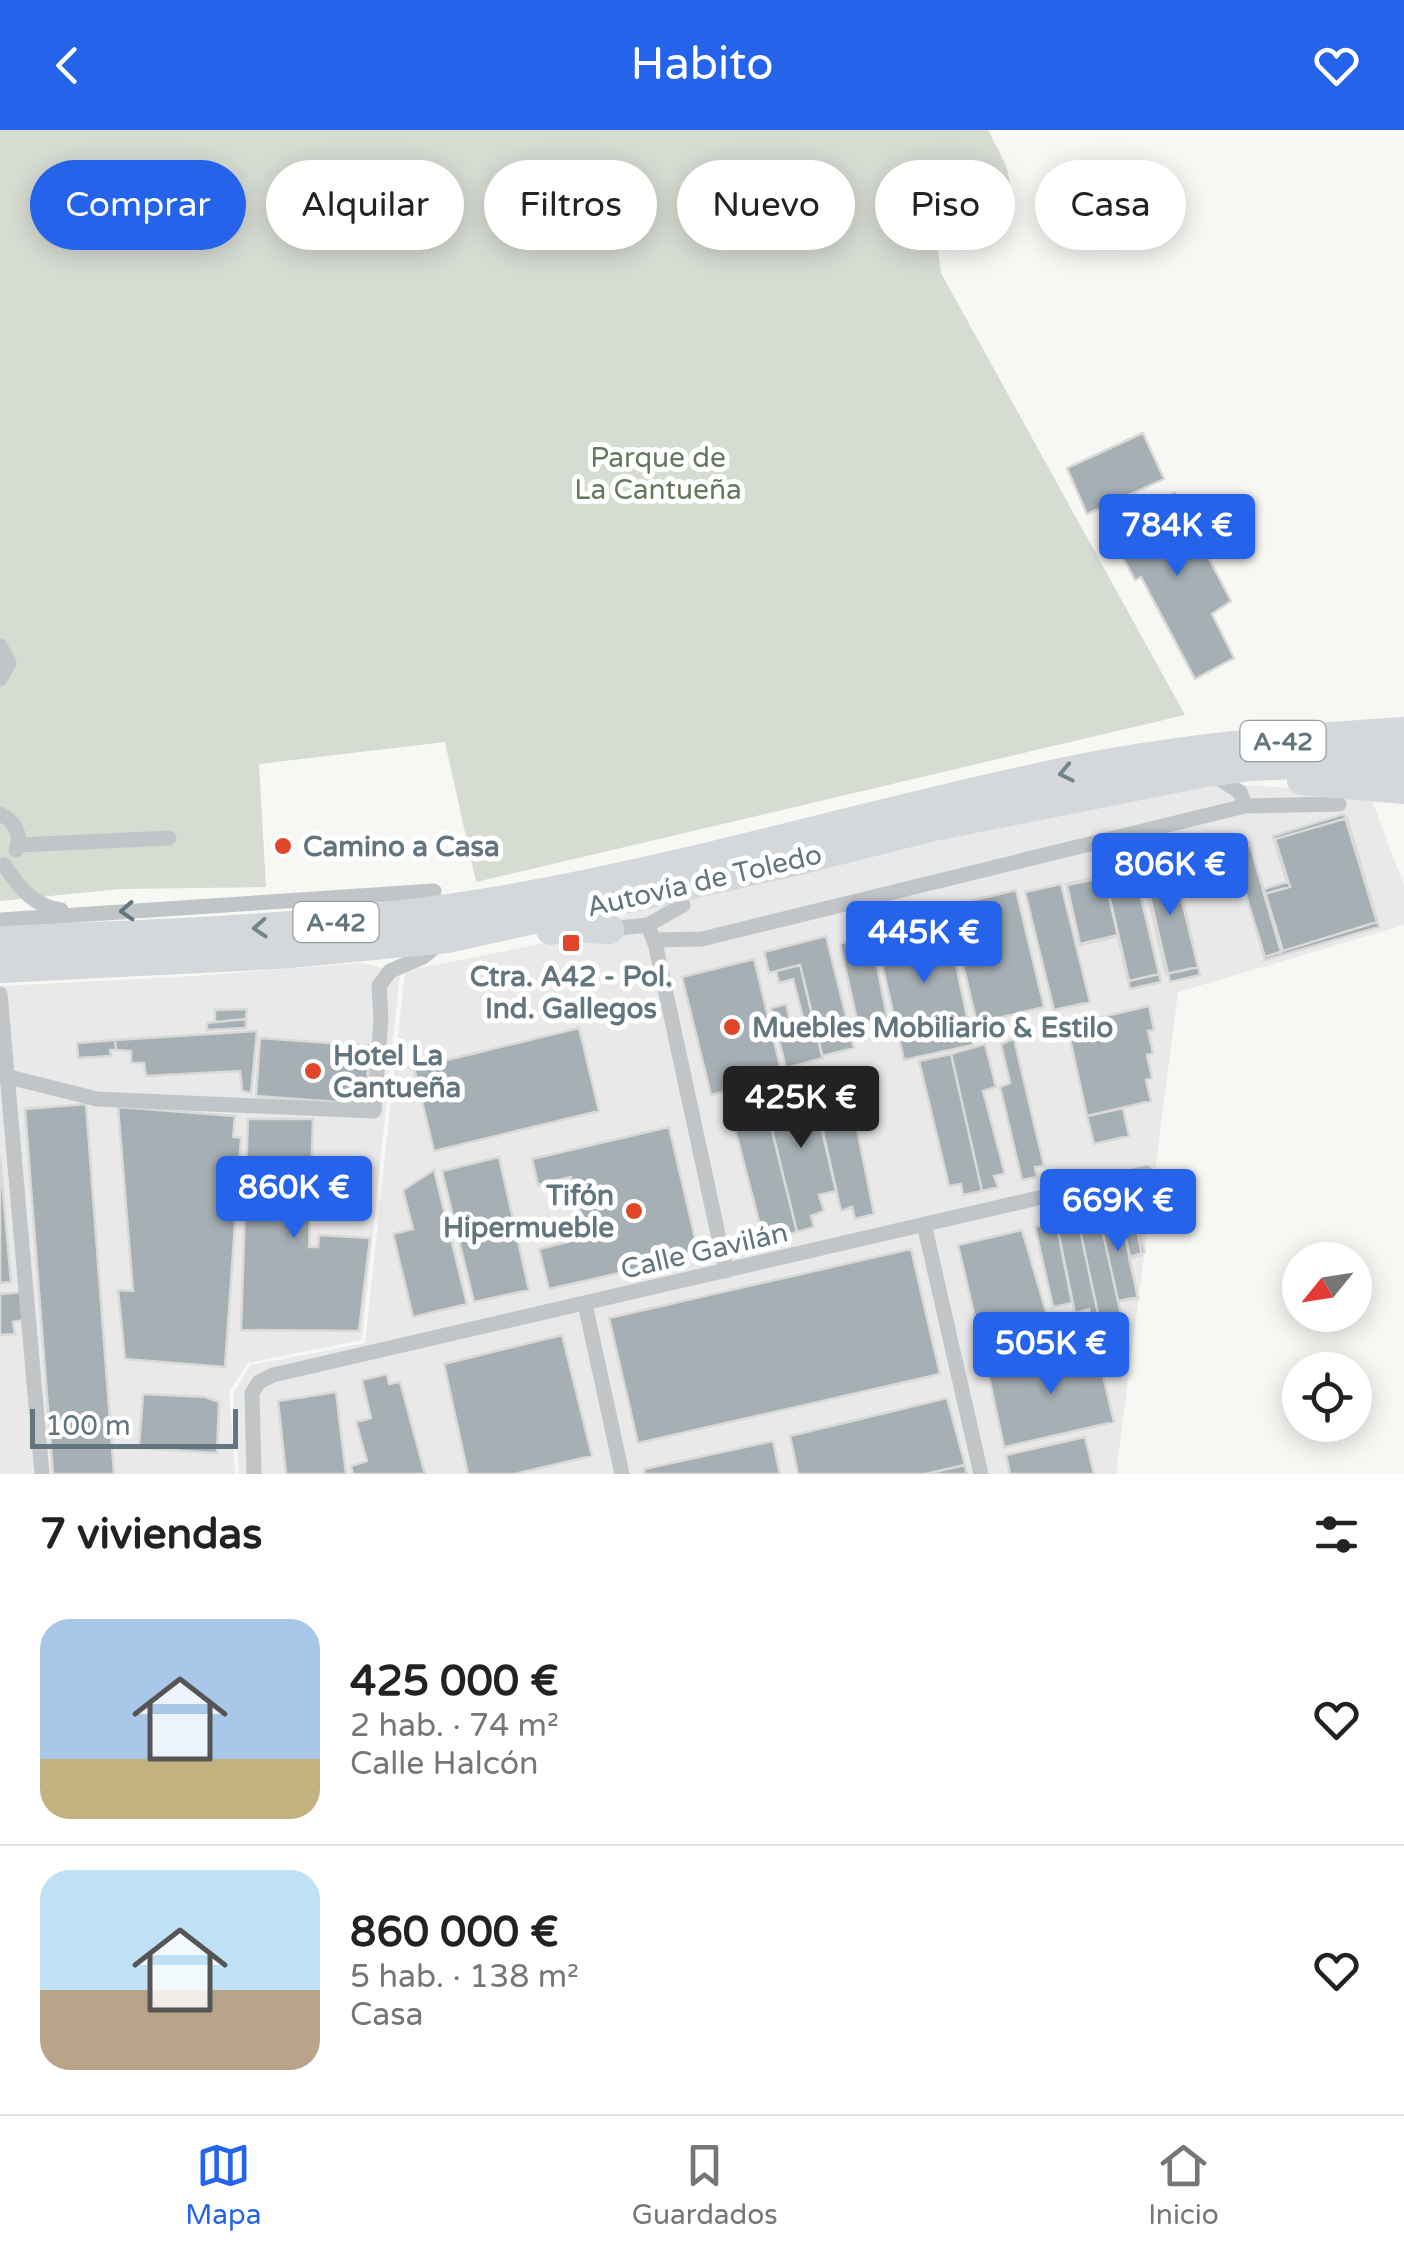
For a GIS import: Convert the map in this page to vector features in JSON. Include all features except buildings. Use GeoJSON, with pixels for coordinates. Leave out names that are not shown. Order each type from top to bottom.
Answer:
{"type":"FeatureCollection","features":[{"type":"Feature","properties":{"kind":"highway"},"geometry":{"type":"LineString","coordinates":[[1162,755],[1404,712]]}},
{"type":"Feature","properties":{"kind":"highway","name":"Autovía de Toledo"},"geometry":{"type":"LineString","coordinates":[[0,941],[378,919],[507,900],[1065,773],[1162,755],[1314,737],[1404,732]]}},
{"type":"Feature","properties":{"kind":"highway","name":"Autovía de Toledo"},"geometry":{"type":"LineString","coordinates":[[0,968],[279,954],[455,936],[791,862],[934,826],[1252,766],[1404,759]]}},
{"type":"Feature","properties":{"kind":"highway"},"geometry":{"type":"LineString","coordinates":[[1211,776],[1404,788]]}},
{"type":"Feature","properties":{"kind":"highway"},"geometry":{"type":"LineString","coordinates":[[682,905],[791,862]]}},
{"type":"Feature","properties":{"kind":"highway"},"geometry":{"type":"LineString","coordinates":[[434,891],[503,886],[622,864],[668,866]]}},
{"type":"Feature","properties":{"kind":"highway"},"geometry":{"type":"LineString","coordinates":[[455,936],[494,941],[570,927],[609,929]]}},
{"type":"Feature","properties":{"kind":"street"},"geometry":{"type":"LineString","coordinates":[[0,646],[9,663],[0,679]]}},
{"type":"Feature","properties":{"kind":"street"},"geometry":{"type":"LineString","coordinates":[[1211,776],[1240,792],[1245,806]]}},
{"type":"Feature","properties":{"kind":"street"},"geometry":{"type":"LineString","coordinates":[[609,929],[702,939],[1245,806],[1338,804]]}},
{"type":"Feature","properties":{"kind":"street"},"geometry":{"type":"LineString","coordinates":[[0,814],[15,826],[19,845]]}},
{"type":"Feature","properties":{"kind":"street"},"geometry":{"type":"LineString","coordinates":[[90,912],[51,909],[33,900],[2,866],[19,845],[169,838]]}},
{"type":"Feature","properties":{"kind":"street"},"geometry":{"type":"LineString","coordinates":[[0,920],[434,891]]}},
{"type":"Feature","properties":{"kind":"street"},"geometry":{"type":"LineString","coordinates":[[651,933],[682,905]]}},
{"type":"Feature","properties":{"kind":"street"},"geometry":{"type":"LineString","coordinates":[[651,933],[726,1270]]}},
{"type":"Feature","properties":{"kind":"street"},"geometry":{"type":"LineString","coordinates":[[5,1074],[97,1098],[374,1111],[382,1020],[379,986],[390,971],[424,958],[455,936]]}},
{"type":"Feature","properties":{"kind":"street"},"geometry":{"type":"LineString","coordinates":[[42,968],[0,994],[42,1474]]}},
{"type":"Feature","properties":{"kind":"street","name":"Calle Gavilán"},"geometry":{"type":"LineString","coordinates":[[254,1474],[252,1393],[258,1382],[273,1375],[1146,1173]]}},
{"type":"Feature","properties":{"kind":"street"},"geometry":{"type":"LineString","coordinates":[[924,1224],[981,1474]]}},
{"type":"Feature","properties":{"kind":"street"},"geometry":{"type":"LineString","coordinates":[[585,1304],[622,1474]]}},
{"type":"Feature","properties":{"kind":"shaded area"},"geometry":{"type":"Polygon","coordinates":[[[1183,782],[1369,792],[1404,886],[1404,925],[1178,992],[1116,1474],[239,1474],[233,1393],[251,1365],[365,1343],[405,971],[561,940],[671,898],[1183,782]]]}},
{"type":"Feature","properties":{"kind":"shaded area"},"geometry":{"type":"Polygon","coordinates":[[[362,963],[400,972],[362,1340],[248,1363],[229,1392],[235,1474],[0,1474],[0,986],[362,963]]]}},
{"type":"Feature","properties":{"kind":"green space","name":"Parque de La Cantueña"},"geometry":{"type":"Polygon","coordinates":[[[0,130],[988,130],[1003,160],[875,160],[875,250],[938,250],[941,273],[1185,715],[476,882],[445,742],[259,764],[266,887],[120,889],[0,901],[0,130]]]}},
{"type":"Feature","properties":{"kind":"place","name":"Camino a Casa"},"geometry":{"type":"Point","coordinates":[283,846]}},
{"type":"Feature","properties":{"kind":"place","name":"Ctra. A42 - Pol. Ind. Gallegos"},"geometry":{"type":"Point","coordinates":[571,943]}},
{"type":"Feature","properties":{"kind":"place","name":"Muebles Mobiliario & Estilo"},"geometry":{"type":"Point","coordinates":[732,1027]}},
{"type":"Feature","properties":{"kind":"place","name":"Hotel La Cantueña"},"geometry":{"type":"Point","coordinates":[313,1071]}},
{"type":"Feature","properties":{"kind":"place","name":"Tifón Hipermueble"},"geometry":{"type":"Point","coordinates":[634,1211]}}]}
